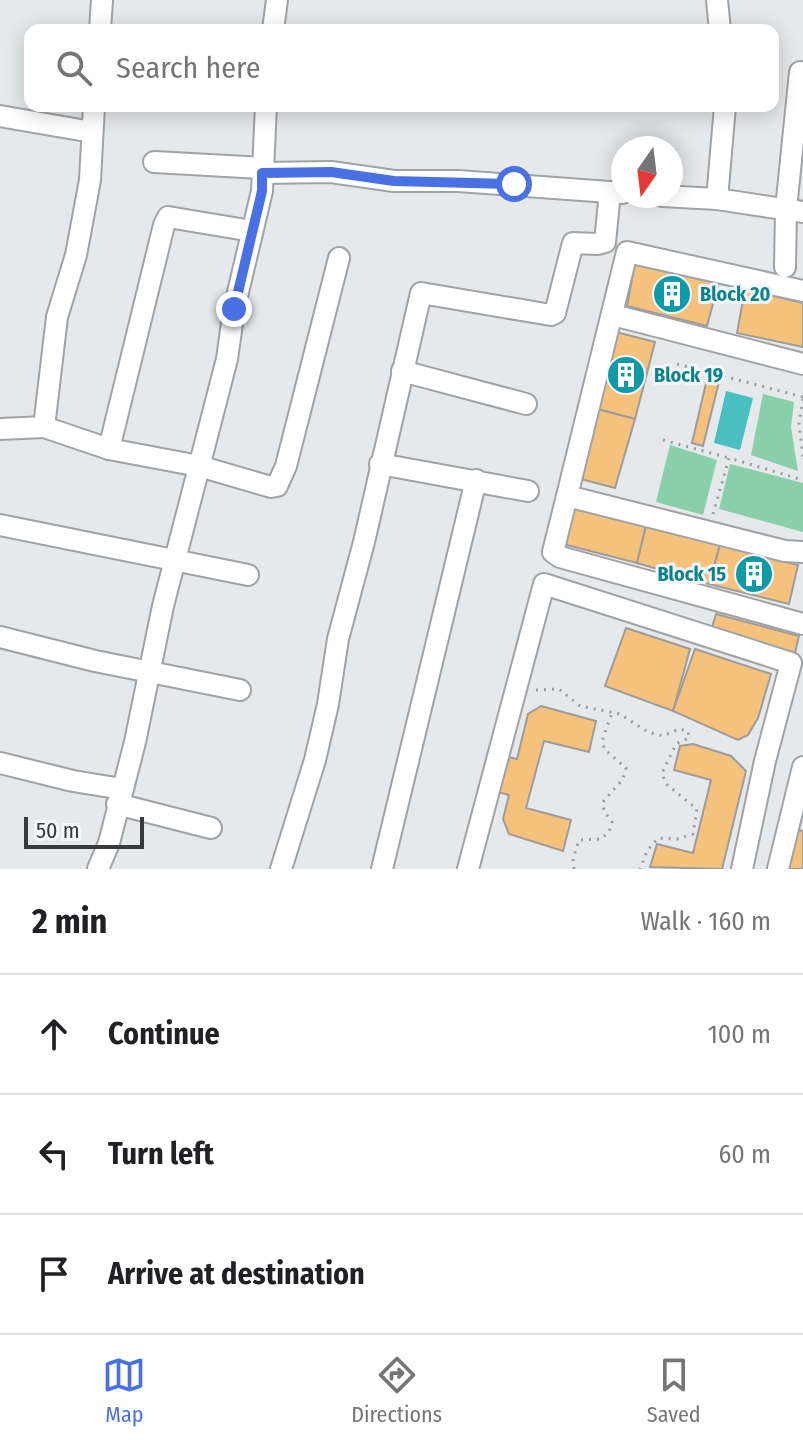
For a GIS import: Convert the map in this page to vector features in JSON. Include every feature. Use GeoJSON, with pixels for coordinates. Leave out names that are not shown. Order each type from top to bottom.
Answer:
{"type":"FeatureCollection","features":[{"type":"Feature","properties":{"kind":"street"},"geometry":{"type":"LineString","coordinates":[[100,24],[102,0]]}},
{"type":"Feature","properties":{"kind":"street"},"geometry":{"type":"LineString","coordinates":[[274,24],[277,0]]}},
{"type":"Feature","properties":{"kind":"street"},"geometry":{"type":"LineString","coordinates":[[717,0],[719,24]]}},
{"type":"Feature","properties":{"kind":"street"},"geometry":{"type":"LineString","coordinates":[[785,267],[794,211],[800,72]]}},
{"type":"Feature","properties":{"kind":"street"},"geometry":{"type":"LineString","coordinates":[[44,427],[57,317],[76,255],[90,180],[94,112]]}},
{"type":"Feature","properties":{"kind":"street"},"geometry":{"type":"LineString","coordinates":[[98,869],[109,843],[135,742],[147,672],[227,359],[234,309],[262,191],[266,112]]}},
{"type":"Feature","properties":{"kind":"street"},"geometry":{"type":"LineString","coordinates":[[717,199],[724,112]]}},
{"type":"Feature","properties":{"kind":"street"},"geometry":{"type":"LineString","coordinates":[[0,116],[92,132]]}},
{"type":"Feature","properties":{"kind":"street"},"geometry":{"type":"LineString","coordinates":[[154,162],[331,172],[394,181],[486,183],[611,192]]}},
{"type":"Feature","properties":{"kind":"street"},"geometry":{"type":"LineString","coordinates":[[683,197],[794,211]]}},
{"type":"Feature","properties":{"kind":"street"},"geometry":{"type":"LineString","coordinates":[[281,869],[315,760],[338,639],[364,542],[421,293],[551,315],[555,313],[573,243],[605,242],[613,208]]}},
{"type":"Feature","properties":{"kind":"street"},"geometry":{"type":"LineString","coordinates":[[109,449],[168,217],[252,231]]}},
{"type":"Feature","properties":{"kind":"street"},"geometry":{"type":"LineString","coordinates":[[803,291],[627,252],[553,552],[560,557],[803,624]]}},
{"type":"Feature","properties":{"kind":"street"},"geometry":{"type":"LineString","coordinates":[[0,429],[44,427],[109,449],[199,466],[271,487],[277,486],[283,477],[339,258]]}},
{"type":"Feature","properties":{"kind":"street"},"geometry":{"type":"LineString","coordinates":[[613,315],[803,364]]}},
{"type":"Feature","properties":{"kind":"street"},"geometry":{"type":"LineString","coordinates":[[402,371],[526,404]]}},
{"type":"Feature","properties":{"kind":"street"},"geometry":{"type":"LineString","coordinates":[[380,464],[528,491]]}},
{"type":"Feature","properties":{"kind":"street"},"geometry":{"type":"LineString","coordinates":[[382,869],[476,480]]}},
{"type":"Feature","properties":{"kind":"street"},"geometry":{"type":"LineString","coordinates":[[567,496],[785,551],[803,552]]}},
{"type":"Feature","properties":{"kind":"street"},"geometry":{"type":"LineString","coordinates":[[0,525],[72,542],[177,559],[248,575]]}},
{"type":"Feature","properties":{"kind":"street"},"geometry":{"type":"LineString","coordinates":[[468,869],[544,584],[791,663],[765,761],[742,869]]}},
{"type":"Feature","properties":{"kind":"street"},"geometry":{"type":"LineString","coordinates":[[0,637],[95,661],[240,690]]}},
{"type":"Feature","properties":{"kind":"street"},"geometry":{"type":"LineString","coordinates":[[0,763],[73,781],[211,828]]}},
{"type":"Feature","properties":{"kind":"street"},"geometry":{"type":"LineString","coordinates":[[778,869],[803,767]]}},
{"type":"Feature","properties":{"kind":"path"},"geometry":{"type":"LineString","coordinates":[[677,364],[803,398],[799,424],[803,457]]}},
{"type":"Feature","properties":{"kind":"path"},"geometry":{"type":"LineString","coordinates":[[663,440],[803,480]]}},
{"type":"Feature","properties":{"kind":"path"},"geometry":{"type":"LineString","coordinates":[[711,523],[729,458]]}},
{"type":"Feature","properties":{"kind":"path"},"geometry":{"type":"LineString","coordinates":[[516,690],[559,689],[580,706],[620,714],[648,732],[663,736],[679,729],[688,731],[689,738],[676,744],[662,773],[666,784],[697,809],[693,834],[677,839],[658,838],[647,851],[640,869]]}},
{"type":"Feature","properties":{"kind":"path"},"geometry":{"type":"LineString","coordinates":[[574,869],[573,859],[579,840],[601,839],[609,832],[612,822],[604,811],[603,802],[623,779],[626,768],[604,749],[603,738],[612,713]]}},
{"type":"Feature","properties":{"kind":"green space"},"geometry":{"type":"Polygon","coordinates":[[[763,394],[794,402],[791,427],[798,471],[751,455],[763,394]]]}},
{"type":"Feature","properties":{"kind":"green space"},"geometry":{"type":"Polygon","coordinates":[[[670,445],[717,460],[703,515],[656,502],[670,445]]]}},
{"type":"Feature","properties":{"kind":"green space"},"geometry":{"type":"Polygon","coordinates":[[[730,464],[803,483],[803,532],[719,509],[730,464]]]}},
{"type":"Feature","properties":{"kind":"water"},"geometry":{"type":"Polygon","coordinates":[[[726,391],[753,398],[740,450],[714,443],[726,391]]]}},
{"type":"Feature","properties":{"kind":"building","name":"Block 20"},"geometry":{"type":"Polygon","coordinates":[[[635,263],[719,281],[707,326],[627,306],[635,263]]]}},
{"type":"Feature","properties":{"kind":"building"},"geometry":{"type":"Polygon","coordinates":[[[745,289],[803,303],[803,347],[737,333],[745,289]]]}},
{"type":"Feature","properties":{"kind":"building","name":"Block 19"},"geometry":{"type":"Polygon","coordinates":[[[616,332],[655,342],[635,419],[597,409],[616,332]]]}},
{"type":"Feature","properties":{"kind":"building"},"geometry":{"type":"Polygon","coordinates":[[[707,379],[719,382],[703,446],[692,443],[707,379]]]}},
{"type":"Feature","properties":{"kind":"building"},"geometry":{"type":"Polygon","coordinates":[[[597,409],[635,419],[615,488],[577,478],[597,409]]]}},
{"type":"Feature","properties":{"kind":"building"},"geometry":{"type":"Polygon","coordinates":[[[569,506],[646,526],[637,563],[559,543],[569,506]]]}},
{"type":"Feature","properties":{"kind":"building"},"geometry":{"type":"Polygon","coordinates":[[[646,526],[720,545],[709,584],[637,563],[646,526]]]}},
{"type":"Feature","properties":{"kind":"building","name":"Block 15"},"geometry":{"type":"Polygon","coordinates":[[[720,545],[798,565],[789,604],[709,584],[720,545]]]}},
{"type":"Feature","properties":{"kind":"building"},"geometry":{"type":"Polygon","coordinates":[[[716,614],[799,636],[794,657],[710,634],[716,614]]]}},
{"type":"Feature","properties":{"kind":"building"},"geometry":{"type":"Polygon","coordinates":[[[626,628],[690,649],[673,711],[605,686],[626,628]]]}},
{"type":"Feature","properties":{"kind":"building"},"geometry":{"type":"Polygon","coordinates":[[[695,649],[771,674],[758,718],[748,735],[738,740],[673,711],[695,649]]]}},
{"type":"Feature","properties":{"kind":"building"},"geometry":{"type":"Polygon","coordinates":[[[541,706],[596,721],[589,752],[544,741],[526,808],[571,820],[563,851],[509,834],[503,819],[509,795],[494,791],[503,756],[517,759],[528,714],[541,706]]]}},
{"type":"Feature","properties":{"kind":"building"},"geometry":{"type":"Polygon","coordinates":[[[693,744],[731,756],[746,771],[722,869],[650,867],[657,844],[693,853],[711,780],[674,770],[680,746],[693,744]]]}},
{"type":"Feature","properties":{"kind":"building"},"geometry":{"type":"Polygon","coordinates":[[[794,829],[803,831],[803,869],[785,869],[794,829]]]}},
{"type":"Feature","properties":{"kind":"place","name":"Block 20"},"geometry":{"type":"Point","coordinates":[672,294]}},
{"type":"Feature","properties":{"kind":"place","name":"Block 19"},"geometry":{"type":"Point","coordinates":[626,375]}},
{"type":"Feature","properties":{"kind":"place","name":"Block 15"},"geometry":{"type":"Point","coordinates":[754,574]}},
{"type":"Feature","properties":{"kind":"route"},"geometry":{"type":"LineString","coordinates":[[234,309],[262,191],[262,173],[331,172],[394,181],[514,184]]}}]}
